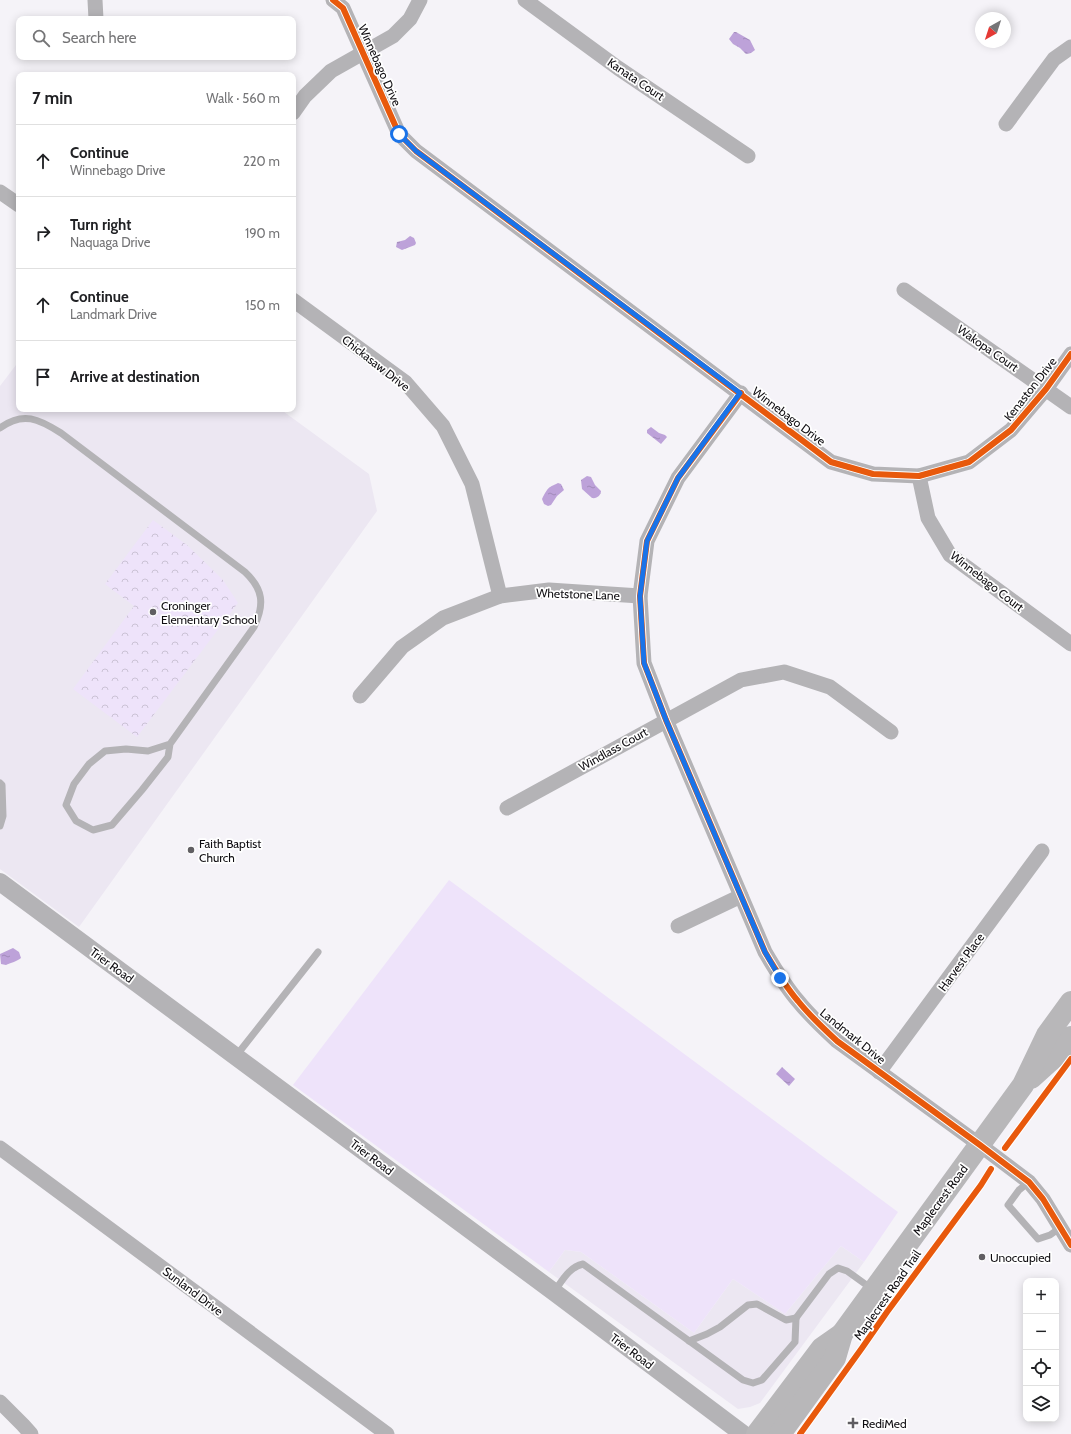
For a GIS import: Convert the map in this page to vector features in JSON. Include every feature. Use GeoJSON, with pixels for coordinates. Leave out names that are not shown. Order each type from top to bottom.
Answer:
{"type":"FeatureCollection","features":[{"type":"Feature","properties":{"kind":"main road","name":"Maplecrest Road"},"geometry":{"type":"LineString","coordinates":[[757,1434],[822,1348],[842,1334],[980,1145],[1023,1085],[1047,1035],[1071,1002]]}},
{"type":"Feature","properties":{"kind":"main road","name":"Maplecrest Road"},"geometry":{"type":"LineString","coordinates":[[1023,1085],[1062,1050],[1071,1037]]}},
{"type":"Feature","properties":{"kind":"main road","name":"Maplecrest Road"},"geometry":{"type":"LineString","coordinates":[[780,1434],[835,1358],[842,1334]]}},
{"type":"Feature","properties":{"kind":"street"},"geometry":{"type":"LineString","coordinates":[[95,0],[96,16]]}},
{"type":"Feature","properties":{"kind":"street","name":"Winnebago Drive"},"geometry":{"type":"LineString","coordinates":[[333,0],[344,8],[399,134],[416,151],[832,462],[873,474],[920,476]]}},
{"type":"Feature","properties":{"kind":"street"},"geometry":{"type":"LineString","coordinates":[[296,109],[306,96],[331,71],[393,36],[410,19],[420,0]]}},
{"type":"Feature","properties":{"kind":"street","name":"Kanata Court"},"geometry":{"type":"LineString","coordinates":[[525,0],[618,68],[748,156]]}},
{"type":"Feature","properties":{"kind":"street"},"geometry":{"type":"LineString","coordinates":[[1006,124],[1054,59],[1071,46]]}},
{"type":"Feature","properties":{"kind":"street","name":"Wakopa Court"},"geometry":{"type":"LineString","coordinates":[[904,290],[1046,388],[1071,407]]}},
{"type":"Feature","properties":{"kind":"street","name":"Chickasaw Drive"},"geometry":{"type":"LineString","coordinates":[[296,302],[405,382],[443,426],[472,484],[500,596]]}},
{"type":"Feature","properties":{"kind":"street","name":"Kenaston Drive"},"geometry":{"type":"LineString","coordinates":[[920,476],[969,462],[1011,430],[1046,388],[1071,354]]}},
{"type":"Feature","properties":{"kind":"street","name":"Landmark Drive"},"geometry":{"type":"LineString","coordinates":[[740,393],[678,478],[647,541],[640,596],[644,663],[666,720],[765,952],[780,978],[797,1001],[816,1022],[837,1041],[1029,1182],[1043,1199],[1071,1245]]}},
{"type":"Feature","properties":{"kind":"street","name":"Winnebago Court"},"geometry":{"type":"LineString","coordinates":[[920,476],[928,518],[950,555],[1071,644]]}},
{"type":"Feature","properties":{"kind":"street","name":"Whetstone Lane"},"geometry":{"type":"LineString","coordinates":[[360,696],[402,647],[443,618],[500,596],[549,590],[640,596]]}},
{"type":"Feature","properties":{"kind":"street","name":"Windlass Court"},"geometry":{"type":"LineString","coordinates":[[507,808],[741,680],[784,672],[830,687],[891,732]]}},
{"type":"Feature","properties":{"kind":"street","name":"Harvest Place"},"geometry":{"type":"LineString","coordinates":[[879,1072],[1042,851]]}},
{"type":"Feature","properties":{"kind":"street","name":"Trier Road"},"geometry":{"type":"LineString","coordinates":[[0,882],[554,1292],[743,1434]]}},
{"type":"Feature","properties":{"kind":"street"},"geometry":{"type":"LineString","coordinates":[[678,926],[741,896]]}},
{"type":"Feature","properties":{"kind":"street","name":"Sunland Drive"},"geometry":{"type":"LineString","coordinates":[[0,1148],[386,1434]]}},
{"type":"Feature","properties":{"kind":"street"},"geometry":{"type":"LineString","coordinates":[[0,1402],[31,1434]]}},
{"type":"Feature","properties":{"kind":"lane"},"geometry":{"type":"LineString","coordinates":[[0,428],[12,420],[22,418],[45,423],[61,433],[245,572],[257,586],[261,604],[260,614],[254,627],[170,744],[168,757],[112,825],[93,830],[76,821],[66,805],[74,784],[89,764],[105,751],[126,749],[148,751],[170,744]]}},
{"type":"Feature","properties":{"kind":"lane"},"geometry":{"type":"LineString","coordinates":[[0,782],[2,785],[3,816],[0,826]]}},
{"type":"Feature","properties":{"kind":"lane"},"geometry":{"type":"LineString","coordinates":[[236,1056],[318,952]]}},
{"type":"Feature","properties":{"kind":"lane"},"geometry":{"type":"LineString","coordinates":[[1029,1182],[1019,1190],[1008,1204],[1038,1239],[1060,1228]]}},
{"type":"Feature","properties":{"kind":"lane"},"geometry":{"type":"LineString","coordinates":[[554,1292],[576,1265],[583,1264],[743,1380],[753,1383],[762,1380],[794,1342],[796,1318],[829,1274],[838,1268],[847,1270],[874,1290]]}},
{"type":"Feature","properties":{"kind":"lane"},"geometry":{"type":"LineString","coordinates":[[689,1341],[720,1327],[748,1305],[757,1304],[786,1320],[796,1318]]}},
{"type":"Feature","properties":{"kind":"shaded area","name":"Croninger Elementary School"},"geometry":{"type":"Polygon","coordinates":[[[16,365],[16,412],[284,412],[369,474],[377,511],[79,927],[0,869],[0,386],[16,365]]]}},
{"type":"Feature","properties":{"kind":"shaded area"},"geometry":{"type":"Polygon","coordinates":[[[841,1246],[864,1262],[760,1403],[750,1407],[738,1409],[549,1272],[565,1250],[581,1252],[694,1333],[733,1279],[785,1314],[841,1246]]]}},
{"type":"Feature","properties":{"kind":"green space"},"geometry":{"type":"Polygon","coordinates":[[[153,520],[187,545],[223,580],[238,603],[137,737],[73,689],[134,606],[105,584],[153,520]]]}},
{"type":"Feature","properties":{"kind":"green space"},"geometry":{"type":"Polygon","coordinates":[[[449,880],[898,1212],[864,1262],[841,1246],[785,1314],[733,1279],[694,1333],[581,1252],[565,1250],[549,1272],[293,1085],[449,880]]]}},
{"type":"Feature","properties":{"kind":"water"},"geometry":{"type":"Polygon","coordinates":[[[734,32],[750,40],[755,50],[746,54],[733,44],[729,39],[734,32]]]}},
{"type":"Feature","properties":{"kind":"water"},"geometry":{"type":"Polygon","coordinates":[[[410,236],[414,238],[416,243],[415,245],[402,250],[396,247],[397,242],[405,240],[410,236]]]}},
{"type":"Feature","properties":{"kind":"water"},"geometry":{"type":"Polygon","coordinates":[[[651,427],[667,437],[661,444],[647,433],[647,430],[651,427]]]}},
{"type":"Feature","properties":{"kind":"water"},"geometry":{"type":"Polygon","coordinates":[[[587,476],[591,477],[595,485],[601,491],[597,497],[592,498],[582,489],[581,480],[587,476]]]}},
{"type":"Feature","properties":{"kind":"water"},"geometry":{"type":"Polygon","coordinates":[[[558,483],[561,484],[564,490],[557,496],[551,505],[548,506],[544,504],[542,499],[547,490],[558,483]]]}},
{"type":"Feature","properties":{"kind":"water"},"geometry":{"type":"Polygon","coordinates":[[[13,948],[19,952],[21,958],[6,965],[1,964],[0,954],[13,948]]]}},
{"type":"Feature","properties":{"kind":"water"},"geometry":{"type":"Polygon","coordinates":[[[782,1067],[795,1079],[789,1086],[776,1074],[782,1067]]]}},
{"type":"Feature","properties":{"kind":"cycle path"},"geometry":{"type":"LineString","coordinates":[[333,0],[343,8],[399,134],[416,151],[831,462],[873,474],[919,476],[969,462],[1011,430],[1046,389],[1071,354]]}},
{"type":"Feature","properties":{"kind":"cycle path"},"geometry":{"type":"LineString","coordinates":[[741,393],[678,478],[647,541],[640,596],[644,663],[666,720],[765,952],[793,995],[812,1017],[837,1041],[1029,1182],[1043,1199],[1071,1245]]}},
{"type":"Feature","properties":{"kind":"cycle path"},"geometry":{"type":"LineString","coordinates":[[1005,1148],[1071,1059]]}},
{"type":"Feature","properties":{"kind":"cycle path","name":"Maplecrest Road Trail"},"geometry":{"type":"LineString","coordinates":[[800,1434],[887,1312],[981,1185],[991,1169]]}},
{"type":"Feature","properties":{"kind":"place","name":"Croninger Elementary School"},"geometry":{"type":"Point","coordinates":[153,612]}},
{"type":"Feature","properties":{"kind":"place","name":"Faith Baptist Church"},"geometry":{"type":"Point","coordinates":[191,850]}},
{"type":"Feature","properties":{"kind":"place","name":"Unoccupied"},"geometry":{"type":"Point","coordinates":[982,1257]}},
{"type":"Feature","properties":{"kind":"place","name":"RediMed"},"geometry":{"type":"Point","coordinates":[853,1423]}},
{"type":"Feature","properties":{"kind":"route"},"geometry":{"type":"LineString","coordinates":[[399,134],[416,151],[740,393],[678,478],[647,541],[640,596],[644,663],[666,720],[765,952],[780,978]]}}]}
